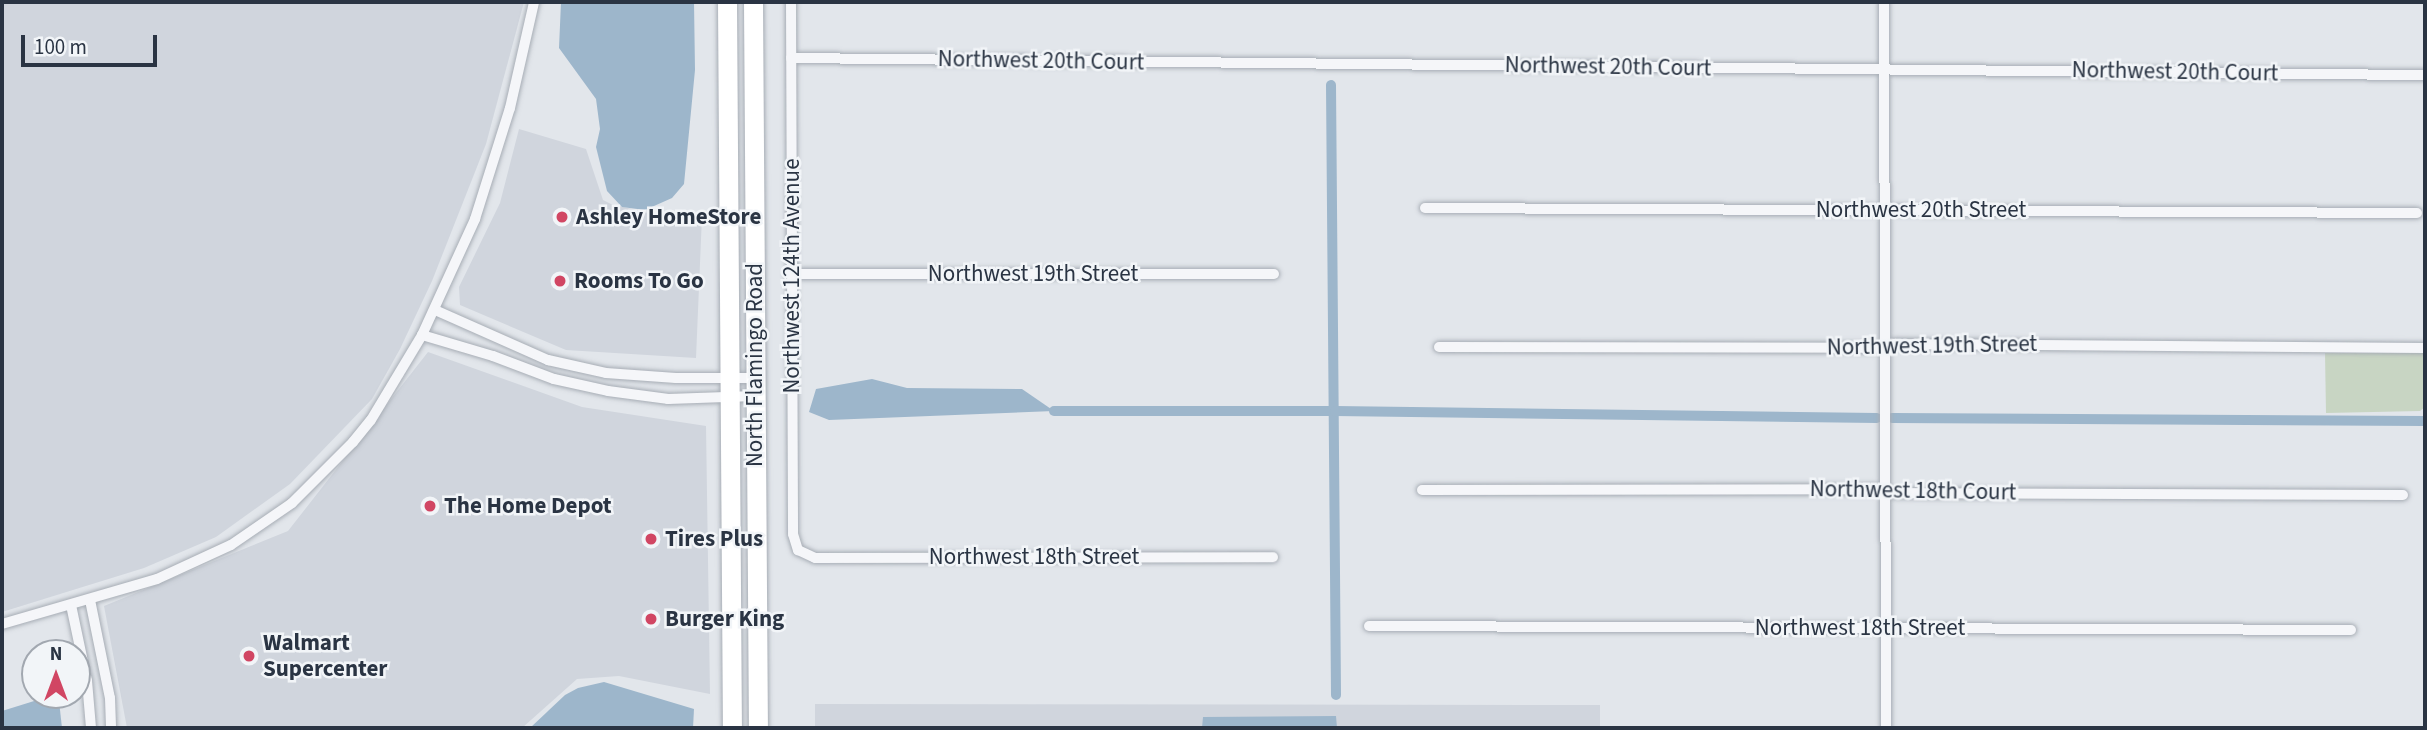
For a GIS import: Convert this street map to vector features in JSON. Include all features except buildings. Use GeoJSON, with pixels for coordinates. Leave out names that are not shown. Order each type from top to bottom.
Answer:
{"type":"FeatureCollection","features":[{"type":"Feature","properties":{"kind":"highway","name":"North Flamingo Road"},"geometry":{"type":"LineString","coordinates":[[727,2],[732,728]]}},
{"type":"Feature","properties":{"kind":"highway","name":"North Flamingo Road"},"geometry":{"type":"LineString","coordinates":[[753,2],[758,728]]}},
{"type":"Feature","properties":{"kind":"street"},"geometry":{"type":"LineString","coordinates":[[2,624],[157,579],[205,558],[250,533],[292,503],[371,420],[435,310],[485,193],[510,108],[534,2]]}},
{"type":"Feature","properties":{"kind":"street","name":"Northwest 124th Avenue"},"geometry":{"type":"LineString","coordinates":[[791,2],[793,534],[798,550]]}},
{"type":"Feature","properties":{"kind":"street"},"geometry":{"type":"LineString","coordinates":[[1884,2],[1886,728]]}},
{"type":"Feature","properties":{"kind":"street","name":"Northwest 20th Court"},"geometry":{"type":"LineString","coordinates":[[792,58],[2425,75]]}},
{"type":"Feature","properties":{"kind":"street","name":"Northwest 20th Street"},"geometry":{"type":"LineString","coordinates":[[1425,208],[2417,213]]}},
{"type":"Feature","properties":{"kind":"street","name":"Northwest 19th Street"},"geometry":{"type":"LineString","coordinates":[[792,274],[1274,274]]}},
{"type":"Feature","properties":{"kind":"street"},"geometry":{"type":"LineString","coordinates":[[435,310],[548,360],[606,373],[676,378],[729,388],[755,387]]}},
{"type":"Feature","properties":{"kind":"street"},"geometry":{"type":"LineString","coordinates":[[422,335],[493,356],[554,379],[608,391],[668,399],[729,388],[755,387]]}},
{"type":"Feature","properties":{"kind":"street","name":"Northwest 19th Street"},"geometry":{"type":"LineString","coordinates":[[1439,347],[1885,348],[1895,344],[2425,348]]}},
{"type":"Feature","properties":{"kind":"street","name":"Northwest 18th Court"},"geometry":{"type":"LineString","coordinates":[[1422,491],[2403,495]]}},
{"type":"Feature","properties":{"kind":"street","name":"Northwest 18th Street"},"geometry":{"type":"LineString","coordinates":[[798,550],[815,558],[1273,557]]}},
{"type":"Feature","properties":{"kind":"street"},"geometry":{"type":"LineString","coordinates":[[90,600],[110,698],[111,728]]}},
{"type":"Feature","properties":{"kind":"street"},"geometry":{"type":"LineString","coordinates":[[71,605],[87,681],[91,728]]}},
{"type":"Feature","properties":{"kind":"street","name":"Northwest 18th Street"},"geometry":{"type":"LineString","coordinates":[[1368,626],[2351,630]]}},
{"type":"Feature","properties":{"kind":"shaded area"},"geometry":{"type":"Polygon","coordinates":[[[2,2],[524,2],[486,144],[432,281],[400,349],[372,399],[290,484],[216,537],[144,568],[2,612],[2,2]]]}},
{"type":"Feature","properties":{"kind":"shaded area"},"geometry":{"type":"Polygon","coordinates":[[[519,129],[586,149],[603,200],[611,204],[652,214],[702,216],[696,358],[566,350],[460,305],[459,287],[500,203],[519,129]]]}},
{"type":"Feature","properties":{"kind":"shaded area"},"geometry":{"type":"Polygon","coordinates":[[[428,352],[582,407],[706,426],[710,694],[619,676],[577,679],[522,728],[127,728],[104,606],[288,531],[428,352]]]}},
{"type":"Feature","properties":{"kind":"shaded area"},"geometry":{"type":"Polygon","coordinates":[[[815,704],[1600,705],[1600,728],[815,728],[815,704]]]}},
{"type":"Feature","properties":{"kind":"green space"},"geometry":{"type":"Polygon","coordinates":[[[2325,353],[2425,353],[2425,407],[2420,411],[2326,413],[2325,353]]]}},
{"type":"Feature","properties":{"kind":"water"},"geometry":{"type":"Polygon","coordinates":[[[561,2],[694,2],[695,70],[684,184],[672,198],[645,210],[622,207],[607,191],[596,147],[600,129],[596,99],[559,48],[561,2]]]}},
{"type":"Feature","properties":{"kind":"water"},"geometry":{"type":"Polygon","coordinates":[[[872,379],[907,388],[1022,389],[1054,411],[829,420],[809,412],[816,389],[872,379]]]}},
{"type":"Feature","properties":{"kind":"water"},"geometry":{"type":"Polygon","coordinates":[[[604,682],[694,709],[693,728],[530,728],[565,695],[578,688],[604,682]]]}},
{"type":"Feature","properties":{"kind":"water"},"geometry":{"type":"Polygon","coordinates":[[[21,705],[21,709],[60,709],[62,728],[2,728],[2,711],[21,705]]]}},
{"type":"Feature","properties":{"kind":"water"},"geometry":{"type":"Polygon","coordinates":[[[1336,716],[1337,728],[1202,728],[1203,717],[1336,716]]]}},
{"type":"Feature","properties":{"kind":"waterway"},"geometry":{"type":"LineString","coordinates":[[1331,85],[1336,695]]}},
{"type":"Feature","properties":{"kind":"waterway"},"geometry":{"type":"LineString","coordinates":[[1054,411],[1335,411],[1877,418]]}},
{"type":"Feature","properties":{"kind":"waterway"},"geometry":{"type":"LineString","coordinates":[[1892,418],[2425,421]]}},
{"type":"Feature","properties":{"kind":"place","name":"Ashley HomeStore"},"geometry":{"type":"Point","coordinates":[562,217]}},
{"type":"Feature","properties":{"kind":"place","name":"Rooms To Go"},"geometry":{"type":"Point","coordinates":[560,281]}},
{"type":"Feature","properties":{"kind":"place","name":"The Home Depot"},"geometry":{"type":"Point","coordinates":[430,506]}},
{"type":"Feature","properties":{"kind":"place","name":"Tires Plus"},"geometry":{"type":"Point","coordinates":[651,539]}},
{"type":"Feature","properties":{"kind":"place","name":"Burger King"},"geometry":{"type":"Point","coordinates":[651,619]}},
{"type":"Feature","properties":{"kind":"place","name":"Walmart Supercenter"},"geometry":{"type":"Point","coordinates":[249,656]}}]}
